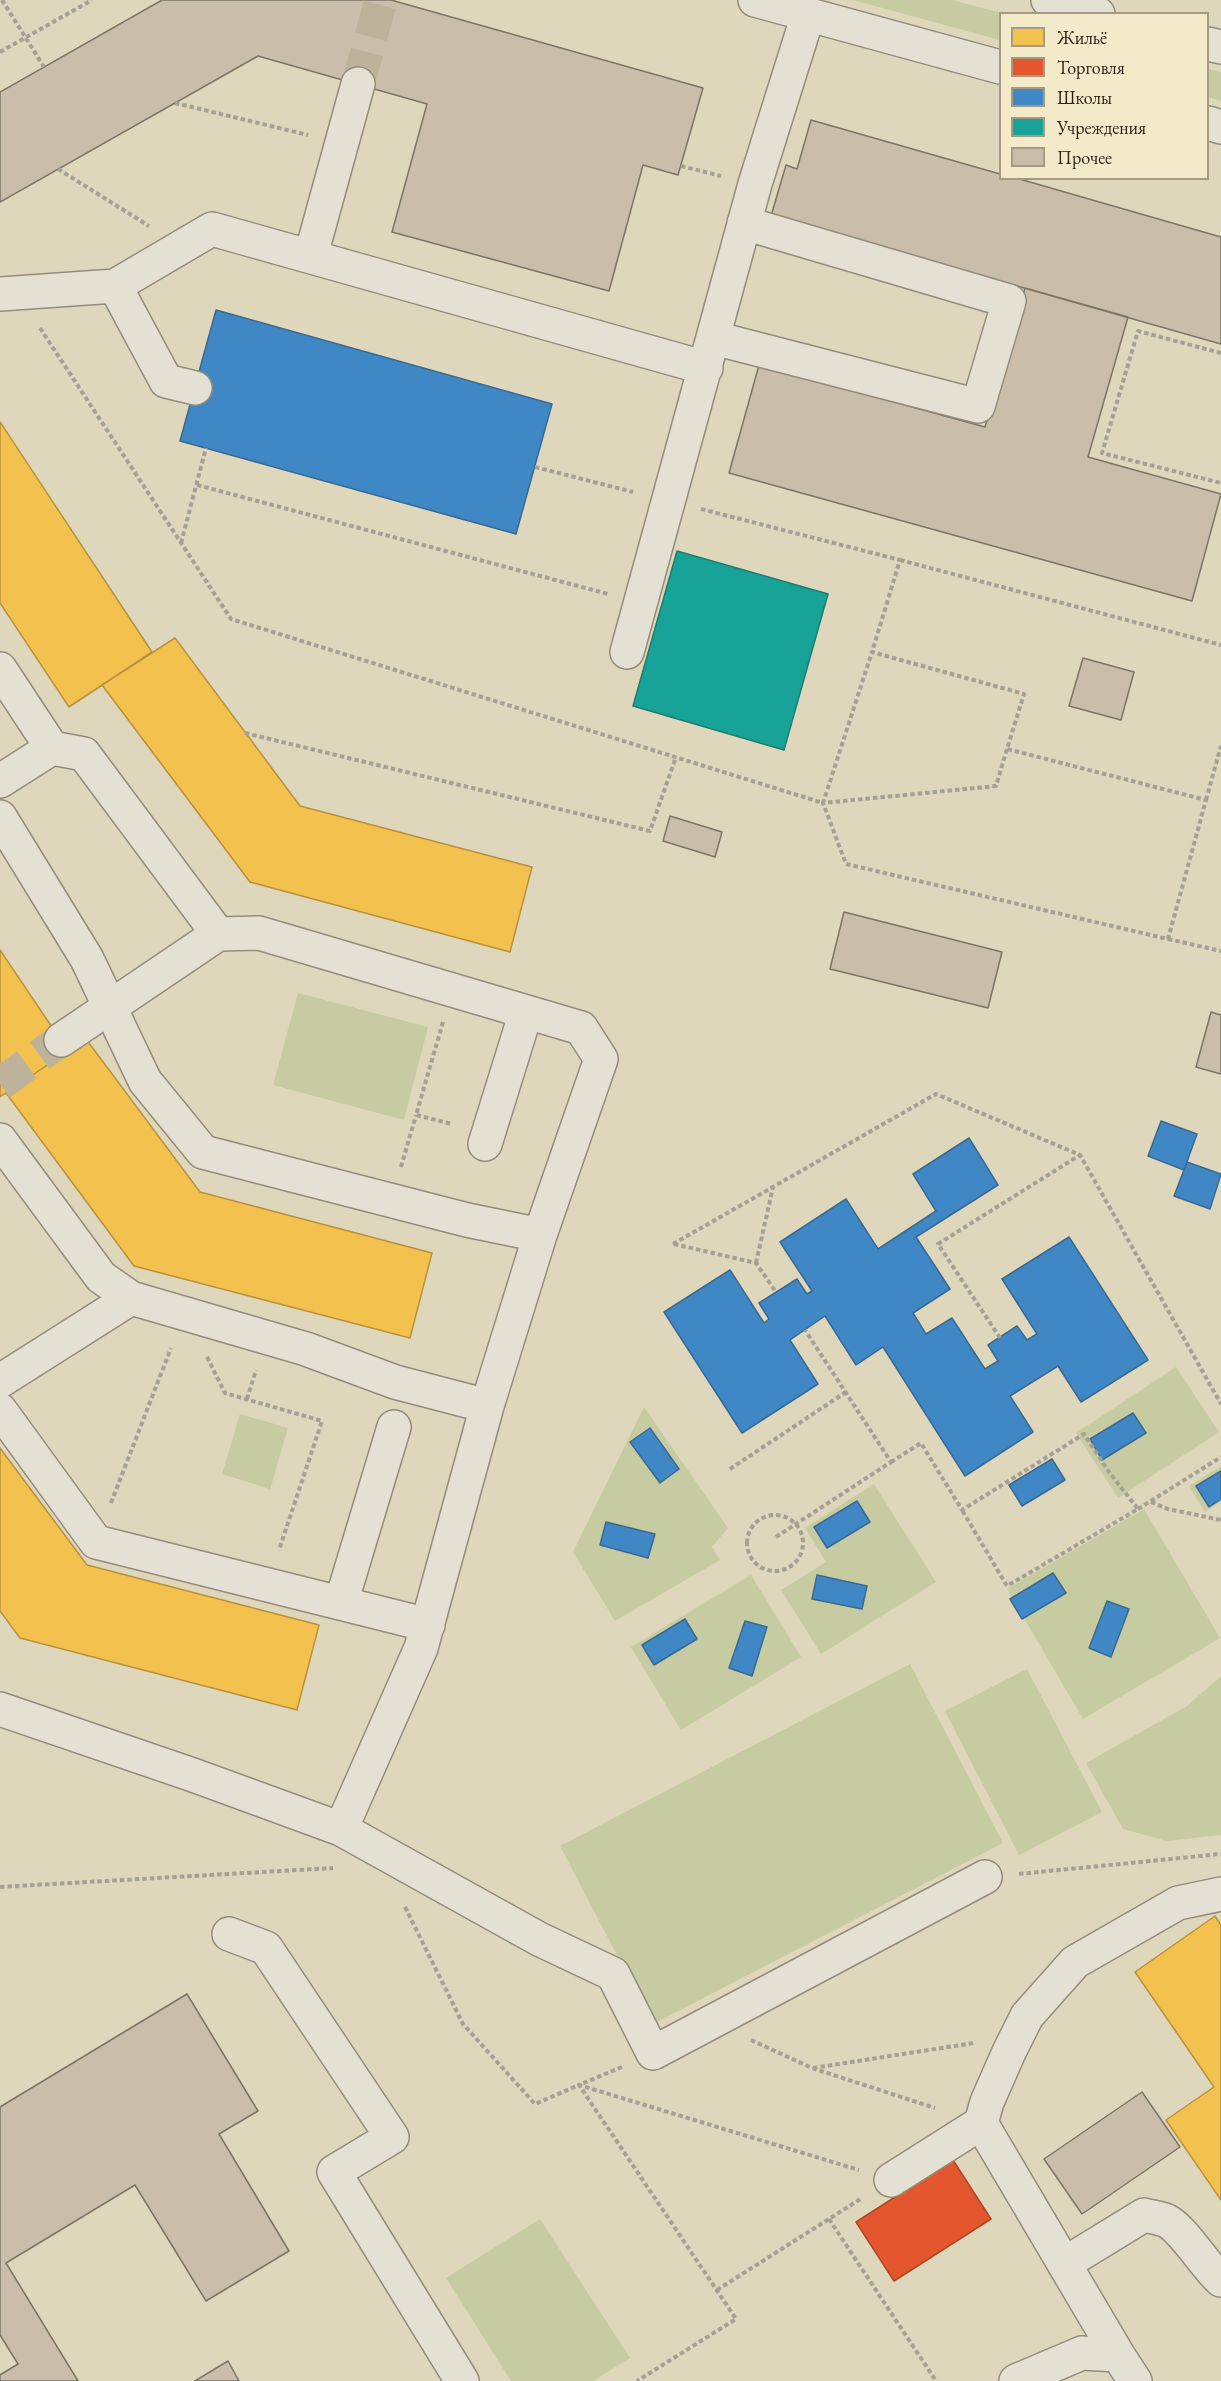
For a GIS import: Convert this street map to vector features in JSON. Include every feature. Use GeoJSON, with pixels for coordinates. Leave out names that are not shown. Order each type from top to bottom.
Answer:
{"type":"FeatureCollection","features":[{"type":"Feature","properties":{"kind":"street"},"geometry":{"type":"LineString","coordinates":[[755,0],[999,67]]}},
{"type":"Feature","properties":{"kind":"street"},"geometry":{"type":"LineString","coordinates":[[1048,0],[1091,12]]}},
{"type":"Feature","properties":{"kind":"street"},"geometry":{"type":"LineString","coordinates":[[627,651],[744,223],[808,15]]}},
{"type":"Feature","properties":{"kind":"street"},"geometry":{"type":"LineString","coordinates":[[311,255],[358,84]]}},
{"type":"Feature","properties":{"kind":"street"},"geometry":{"type":"LineString","coordinates":[[8,293],[115,286],[212,229],[710,353],[978,406],[1009,301],[744,223]]}},
{"type":"Feature","properties":{"kind":"street"},"geometry":{"type":"LineString","coordinates":[[115,286],[166,381],[195,388]]}},
{"type":"Feature","properties":{"kind":"street"},"geometry":{"type":"LineString","coordinates":[[0,669],[52,748]]}},
{"type":"Feature","properties":{"kind":"street"},"geometry":{"type":"LineString","coordinates":[[0,781],[52,748],[84,754],[218,934]]}},
{"type":"Feature","properties":{"kind":"street"},"geometry":{"type":"LineString","coordinates":[[0,817],[87,959],[145,1081],[204,1152],[467,1220],[540,1235]]}},
{"type":"Feature","properties":{"kind":"street"},"geometry":{"type":"LineString","coordinates":[[61,1040],[218,934],[259,933],[580,1028],[601,1059],[540,1235],[487,1406],[421,1648],[341,1829]]}},
{"type":"Feature","properties":{"kind":"street"},"geometry":{"type":"LineString","coordinates":[[485,1144],[526,1012]]}},
{"type":"Feature","properties":{"kind":"street"},"geometry":{"type":"LineString","coordinates":[[0,1140],[101,1277],[130,1298],[306,1349],[395,1382],[487,1406]]}},
{"type":"Feature","properties":{"kind":"street"},"geometry":{"type":"LineString","coordinates":[[0,1381],[130,1298]]}},
{"type":"Feature","properties":{"kind":"street"},"geometry":{"type":"LineString","coordinates":[[0,1410],[96,1542],[428,1625]]}},
{"type":"Feature","properties":{"kind":"street"},"geometry":{"type":"LineString","coordinates":[[341,1603],[394,1427]]}},
{"type":"Feature","properties":{"kind":"street"},"geometry":{"type":"LineString","coordinates":[[0,1709],[193,1775],[341,1829],[539,1939],[613,1974],[653,2053],[985,1877]]}},
{"type":"Feature","properties":{"kind":"street"},"geometry":{"type":"LineString","coordinates":[[891,2180],[981,2123],[987,2102],[1027,2016],[1074,1962],[1178,1903],[1221,1894]]}},
{"type":"Feature","properties":{"kind":"street"},"geometry":{"type":"LineString","coordinates":[[229,1934],[266,1948],[392,2138],[334,2172],[462,2381]]}},
{"type":"Feature","properties":{"kind":"street"},"geometry":{"type":"LineString","coordinates":[[981,2123],[1126,2368]]}},
{"type":"Feature","properties":{"kind":"street"},"geometry":{"type":"LineString","coordinates":[[1064,2264],[1144,2215],[1168,2222],[1194,2248],[1208,2269],[1221,2280]]}},
{"type":"Feature","properties":{"kind":"street"},"geometry":{"type":"LineString","coordinates":[[1016,2381],[1082,2353],[1126,2368]]}},
{"type":"Feature","properties":{"kind":"path"},"geometry":{"type":"LineString","coordinates":[[2,0],[44,67]]}},
{"type":"Feature","properties":{"kind":"path"},"geometry":{"type":"LineString","coordinates":[[0,52],[92,0]]}},
{"type":"Feature","properties":{"kind":"path"},"geometry":{"type":"LineString","coordinates":[[175,103],[342,144]]}},
{"type":"Feature","properties":{"kind":"path"},"geometry":{"type":"LineString","coordinates":[[58,169],[182,247]]}},
{"type":"Feature","properties":{"kind":"path"},"geometry":{"type":"LineString","coordinates":[[8,293],[231,619],[823,803],[996,786],[1024,694],[872,652]]}},
{"type":"Feature","properties":{"kind":"path"},"geometry":{"type":"LineString","coordinates":[[1221,353],[1138,331],[1102,453],[1221,483]]}},
{"type":"Feature","properties":{"kind":"path"},"geometry":{"type":"LineString","coordinates":[[181,544],[206,448]]}},
{"type":"Feature","properties":{"kind":"path"},"geometry":{"type":"LineString","coordinates":[[535,467],[1221,645]]}},
{"type":"Feature","properties":{"kind":"path"},"geometry":{"type":"LineString","coordinates":[[196,485],[640,603]]}},
{"type":"Feature","properties":{"kind":"path"},"geometry":{"type":"LineString","coordinates":[[900,560],[823,803],[846,864],[1221,951]]}},
{"type":"Feature","properties":{"kind":"path"},"geometry":{"type":"LineString","coordinates":[[245,733],[650,831],[676,757]]}},
{"type":"Feature","properties":{"kind":"path"},"geometry":{"type":"LineString","coordinates":[[1168,939],[1221,746]]}},
{"type":"Feature","properties":{"kind":"path"},"geometry":{"type":"LineString","coordinates":[[1007,748],[1206,800]]}},
{"type":"Feature","properties":{"kind":"path"},"geometry":{"type":"LineString","coordinates":[[391,1200],[452,990]]}},
{"type":"Feature","properties":{"kind":"path"},"geometry":{"type":"LineString","coordinates":[[776,1292],[756,1263],[673,1244],[936,1094],[1080,1155],[1221,1404]]}},
{"type":"Feature","properties":{"kind":"path"},"geometry":{"type":"LineString","coordinates":[[416,1115],[452,1124]]}},
{"type":"Feature","properties":{"kind":"path"},"geometry":{"type":"LineString","coordinates":[[1000,1338],[938,1244],[1080,1155]]}},
{"type":"Feature","properties":{"kind":"path"},"geometry":{"type":"LineString","coordinates":[[756,1263],[774,1187]]}},
{"type":"Feature","properties":{"kind":"path"},"geometry":{"type":"LineString","coordinates":[[96,1542],[185,1313]]}},
{"type":"Feature","properties":{"kind":"path"},"geometry":{"type":"LineString","coordinates":[[185,1313],[225,1393],[322,1421],[268,1585]]}},
{"type":"Feature","properties":{"kind":"path"},"geometry":{"type":"LineString","coordinates":[[806,1330],[891,1462]]}},
{"type":"Feature","properties":{"kind":"path"},"geometry":{"type":"LineString","coordinates":[[730,1469],[846,1392]]}},
{"type":"Feature","properties":{"kind":"path"},"geometry":{"type":"LineString","coordinates":[[962,1510],[1084,1434],[1109,1472],[1138,1509]]}},
{"type":"Feature","properties":{"kind":"path"},"geometry":{"type":"LineString","coordinates":[[776,1537],[921,1443],[1007,1586],[1151,1502],[1221,1457]]}},
{"type":"Feature","properties":{"kind":"path"},"geometry":{"type":"LineString","coordinates":[[1151,1502],[1168,1509],[1221,1520]]}},
{"type":"Feature","properties":{"kind":"path"},"geometry":{"type":"LineString","coordinates":[[770,1515],[789,1518],[796,1524],[803,1542],[798,1558],[784,1569],[766,1570],[758,1566],[748,1550],[747,1542],[754,1524],[770,1515]]}},
{"type":"Feature","properties":{"kind":"path"},"geometry":{"type":"LineString","coordinates":[[985,1877],[1221,1854]]}},
{"type":"Feature","properties":{"kind":"path"},"geometry":{"type":"LineString","coordinates":[[0,1887],[333,1868]]}},
{"type":"Feature","properties":{"kind":"path"},"geometry":{"type":"LineString","coordinates":[[401,1899],[463,2025],[535,2103],[653,2053]]}},
{"type":"Feature","properties":{"kind":"path"},"geometry":{"type":"LineString","coordinates":[[712,2023],[812,2068],[981,2123]]}},
{"type":"Feature","properties":{"kind":"path"},"geometry":{"type":"LineString","coordinates":[[812,2068],[1017,2037]]}},
{"type":"Feature","properties":{"kind":"path"},"geometry":{"type":"LineString","coordinates":[[579,2085],[891,2180]]}},
{"type":"Feature","properties":{"kind":"path"},"geometry":{"type":"LineString","coordinates":[[579,2085],[736,2319],[637,2381]]}},
{"type":"Feature","properties":{"kind":"path"},"geometry":{"type":"LineString","coordinates":[[717,2290],[891,2180]]}},
{"type":"Feature","properties":{"kind":"path"},"geometry":{"type":"LineString","coordinates":[[829,2219],[936,2381]]}},
{"type":"Feature","properties":{"kind":"green space"},"geometry":{"type":"Polygon","coordinates":[[[853,0],[952,0],[999,12],[999,40],[853,0]]]}},
{"type":"Feature","properties":{"kind":"green space"},"geometry":{"type":"Polygon","coordinates":[[[1209,69],[1221,72],[1221,101],[1209,97],[1209,69]]]}},
{"type":"Feature","properties":{"kind":"green space"},"geometry":{"type":"Polygon","coordinates":[[[298,993],[428,1027],[404,1120],[273,1085],[298,993]]]}},
{"type":"Feature","properties":{"kind":"green space"},"geometry":{"type":"Polygon","coordinates":[[[1176,1367],[1219,1432],[1118,1498],[1076,1433],[1176,1367]]]}},
{"type":"Feature","properties":{"kind":"green space"},"geometry":{"type":"Polygon","coordinates":[[[644,1407],[728,1528],[712,1547],[720,1560],[615,1621],[573,1552],[644,1407]]]}},
{"type":"Feature","properties":{"kind":"green space"},"geometry":{"type":"Polygon","coordinates":[[[240,1414],[288,1428],[270,1489],[222,1474],[240,1414]]]}},
{"type":"Feature","properties":{"kind":"green space"},"geometry":{"type":"Polygon","coordinates":[[[1221,1466],[1221,1502],[1205,1512],[1189,1486],[1221,1466]]]}},
{"type":"Feature","properties":{"kind":"green space"},"geometry":{"type":"Polygon","coordinates":[[[874,1484],[936,1582],[821,1654],[781,1590],[826,1562],[805,1528],[874,1484]]]}},
{"type":"Feature","properties":{"kind":"green space"},"geometry":{"type":"Polygon","coordinates":[[[1144,1509],[1220,1638],[1083,1719],[1007,1589],[1144,1509]]]}},
{"type":"Feature","properties":{"kind":"green space"},"geometry":{"type":"Polygon","coordinates":[[[751,1575],[801,1657],[681,1730],[631,1647],[751,1575]]]}},
{"type":"Feature","properties":{"kind":"green space"},"geometry":{"type":"Polygon","coordinates":[[[910,1664],[1003,1843],[653,2024],[560,1846],[910,1664]]]}},
{"type":"Feature","properties":{"kind":"green space"},"geometry":{"type":"Polygon","coordinates":[[[1027,1669],[1102,1812],[1019,1855],[945,1711],[1027,1669]]]}},
{"type":"Feature","properties":{"kind":"green space"},"geometry":{"type":"Polygon","coordinates":[[[1221,1676],[1221,1835],[1167,1841],[1123,1829],[1086,1763],[1187,1706],[1221,1676]]]}},
{"type":"Feature","properties":{"kind":"green space"},"geometry":{"type":"Polygon","coordinates":[[[540,2219],[630,2358],[593,2381],[511,2381],[446,2278],[540,2219]]]}},
{"type":"Feature","properties":{"kind":"building: Жильё"},"geometry":{"type":"Polygon","coordinates":[[[0,422],[152,652],[69,707],[0,603],[0,422]]]}},
{"type":"Feature","properties":{"kind":"building: Жильё"},"geometry":{"type":"Polygon","coordinates":[[[175,638],[300,806],[532,867],[510,952],[250,882],[102,685],[175,638]]]}},
{"type":"Feature","properties":{"kind":"building: Жильё"},"geometry":{"type":"Polygon","coordinates":[[[0,950],[68,1051],[0,1097],[0,950]]]}},
{"type":"Feature","properties":{"kind":"building: Жильё"},"geometry":{"type":"Polygon","coordinates":[[[86,1039],[200,1192],[432,1253],[410,1338],[134,1266],[6,1093],[86,1039]]]}},
{"type":"Feature","properties":{"kind":"building: Жильё"},"geometry":{"type":"Polygon","coordinates":[[[0,1448],[87,1565],[319,1625],[297,1710],[20,1638],[0,1611],[0,1448]]]}},
{"type":"Feature","properties":{"kind":"building: Жильё"},"geometry":{"type":"Polygon","coordinates":[[[1215,1916],[1221,1925],[1221,2200],[1166,2120],[1214,2087],[1135,1972],[1215,1916]]]}},
{"type":"Feature","properties":{"kind":"building: Торговля"},"geometry":{"type":"Polygon","coordinates":[[[953,2160],[991,2219],[894,2281],[856,2222],[953,2160]]]}},
{"type":"Feature","properties":{"kind":"building: Школы"},"geometry":{"type":"Polygon","coordinates":[[[216,310],[552,404],[516,534],[180,441],[216,310]]]}},
{"type":"Feature","properties":{"kind":"building: Школы"},"geometry":{"type":"Polygon","coordinates":[[[1161,1121],[1197,1134],[1184,1170],[1148,1156],[1161,1121]]]}},
{"type":"Feature","properties":{"kind":"building: Школы"},"geometry":{"type":"Polygon","coordinates":[[[969,1138],[998,1185],[916,1237],[950,1289],[913,1313],[926,1334],[952,1318],[985,1369],[998,1361],[988,1345],[1017,1326],[1027,1340],[1037,1334],[1002,1279],[1069,1237],[1148,1360],[1081,1402],[1058,1366],[1010,1396],[1033,1432],[965,1476],[883,1347],[856,1365],[825,1316],[790,1340],[818,1384],[742,1433],[664,1312],[730,1270],[764,1323],[769,1319],[759,1303],[797,1279],[807,1294],[812,1291],[780,1242],[846,1199],[878,1249],[936,1211],[913,1174],[969,1138]]]}},
{"type":"Feature","properties":{"kind":"building: Школы"},"geometry":{"type":"Polygon","coordinates":[[[1187,1162],[1221,1174],[1210,1209],[1174,1196],[1187,1162]]]}},
{"type":"Feature","properties":{"kind":"building: Школы"},"geometry":{"type":"Polygon","coordinates":[[[1133,1413],[1146,1433],[1102,1460],[1090,1439],[1133,1413]]]}},
{"type":"Feature","properties":{"kind":"building: Школы"},"geometry":{"type":"Polygon","coordinates":[[[650,1428],[679,1469],[660,1483],[630,1442],[650,1428]]]}},
{"type":"Feature","properties":{"kind":"building: Школы"},"geometry":{"type":"Polygon","coordinates":[[[1052,1459],[1065,1480],[1022,1506],[1009,1485],[1052,1459]]]}},
{"type":"Feature","properties":{"kind":"building: Школы"},"geometry":{"type":"Polygon","coordinates":[[[1221,1471],[1221,1499],[1209,1507],[1196,1486],[1221,1471]]]}},
{"type":"Feature","properties":{"kind":"building: Школы"},"geometry":{"type":"Polygon","coordinates":[[[857,1501],[870,1522],[827,1548],[814,1527],[857,1501]]]}},
{"type":"Feature","properties":{"kind":"building: Школы"},"geometry":{"type":"Polygon","coordinates":[[[606,1522],[655,1534],[648,1558],[600,1545],[606,1522]]]}},
{"type":"Feature","properties":{"kind":"building: Школы"},"geometry":{"type":"Polygon","coordinates":[[[1053,1573],[1066,1593],[1022,1619],[1010,1599],[1053,1573]]]}},
{"type":"Feature","properties":{"kind":"building: Школы"},"geometry":{"type":"Polygon","coordinates":[[[817,1575],[867,1586],[862,1609],[812,1599],[817,1575]]]}},
{"type":"Feature","properties":{"kind":"building: Школы"},"geometry":{"type":"Polygon","coordinates":[[[1107,1601],[1129,1609],[1111,1657],[1089,1648],[1107,1601]]]}},
{"type":"Feature","properties":{"kind":"building: Школы"},"geometry":{"type":"Polygon","coordinates":[[[685,1619],[697,1639],[654,1665],[642,1645],[685,1619]]]}},
{"type":"Feature","properties":{"kind":"building: Школы"},"geometry":{"type":"Polygon","coordinates":[[[745,1621],[767,1627],[752,1676],[729,1668],[745,1621]]]}},
{"type":"Feature","properties":{"kind":"building: Учреждения"},"geometry":{"type":"Polygon","coordinates":[[[677,551],[828,594],[784,750],[633,706],[677,551]]]}},
{"type":"Feature","properties":{"kind":"building: Прочее"},"geometry":{"type":"Polygon","coordinates":[[[162,0],[391,0],[703,88],[678,175],[643,165],[609,291],[392,232],[427,104],[258,56],[0,202],[0,92],[162,0]]]}},
{"type":"Feature","properties":{"kind":"building: Прочее"},"geometry":{"type":"Polygon","coordinates":[[[811,120],[999,174],[999,180],[1023,180],[1221,237],[1221,344],[771,216],[786,165],[797,169],[811,120]]]}},
{"type":"Feature","properties":{"kind":"building: Прочее"},"geometry":{"type":"Polygon","coordinates":[[[1025,288],[1128,317],[1088,457],[1221,494],[1192,601],[729,473],[759,365],[985,427],[1025,288]]]}},
{"type":"Feature","properties":{"kind":"building: Прочее"},"geometry":{"type":"Polygon","coordinates":[[[1083,658],[1134,672],[1121,720],[1069,706],[1083,658]]]}},
{"type":"Feature","properties":{"kind":"building: Прочее"},"geometry":{"type":"Polygon","coordinates":[[[670,816],[722,832],[715,857],[663,841],[670,816]]]}},
{"type":"Feature","properties":{"kind":"building: Прочее"},"geometry":{"type":"Polygon","coordinates":[[[844,912],[1002,952],[988,1008],[830,969],[844,912]]]}},
{"type":"Feature","properties":{"kind":"building: Прочее"},"geometry":{"type":"Polygon","coordinates":[[[1211,1012],[1221,1015],[1221,1074],[1196,1067],[1211,1012]]]}},
{"type":"Feature","properties":{"kind":"building: Прочее"},"geometry":{"type":"Polygon","coordinates":[[[187,1994],[258,2111],[219,2134],[289,2251],[206,2301],[135,2185],[6,2263],[78,2381],[0,2381],[0,2375],[18,2364],[0,2335],[0,2107],[187,1994]]]}},
{"type":"Feature","properties":{"kind":"building: Прочее"},"geometry":{"type":"Polygon","coordinates":[[[1142,2092],[1180,2147],[1082,2214],[1044,2159],[1142,2092]]]}},
{"type":"Feature","properties":{"kind":"building: Прочее"},"geometry":{"type":"Polygon","coordinates":[[[228,2361],[239,2381],[195,2381],[228,2361]]]}},
{"type":"Feature","properties":{"kind":"tunnel"},"geometry":{"type":"LineString","coordinates":[[358,84],[381,0]]}},
{"type":"Feature","properties":{"kind":"tunnel"},"geometry":{"type":"LineString","coordinates":[[0,1084],[61,1040]]}}]}
